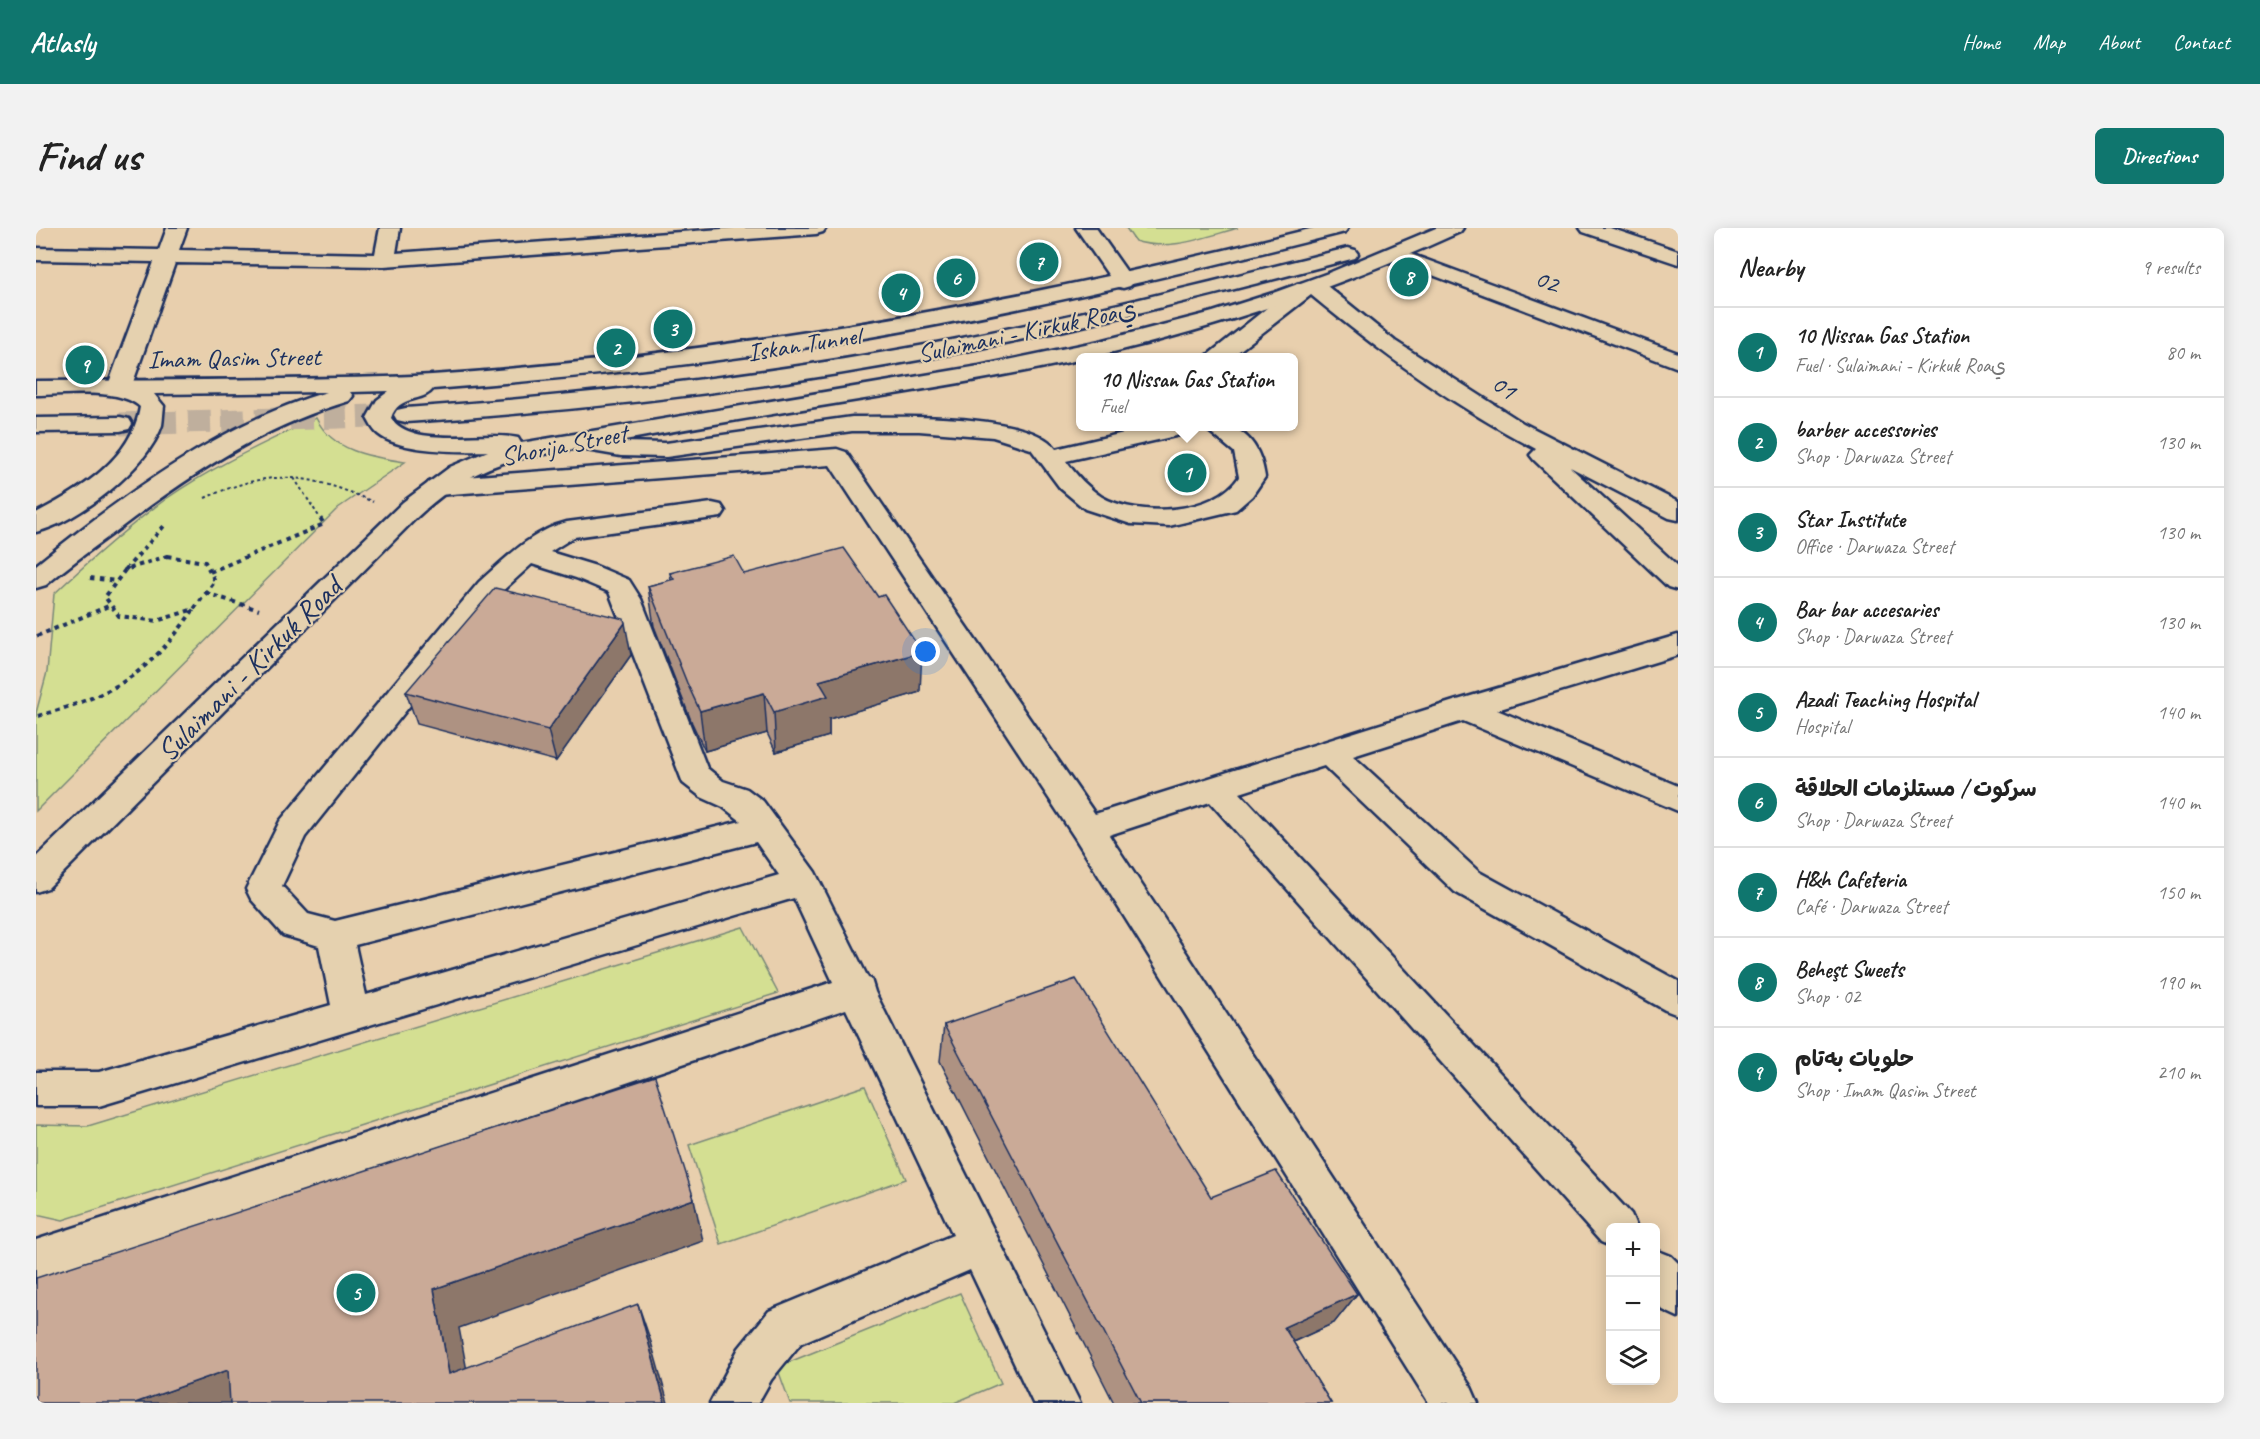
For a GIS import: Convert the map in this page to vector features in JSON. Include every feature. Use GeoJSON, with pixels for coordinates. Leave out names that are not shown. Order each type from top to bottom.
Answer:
{"type":"FeatureCollection","features":[{"type":"Feature","properties":{"kind":"street"},"geometry":{"type":"LineString","coordinates":[[36,524],[91,492],[123,463],[141,442],[150,423],[152,406],[142,396],[119,388],[177,228]]}},
{"type":"Feature","properties":{"kind":"street"},"geometry":{"type":"LineString","coordinates":[[384,260],[390,228]]}},
{"type":"Feature","properties":{"kind":"street"},"geometry":{"type":"LineString","coordinates":[[36,254],[384,260],[816,228]]}},
{"type":"Feature","properties":{"kind":"street"},"geometry":{"type":"LineString","coordinates":[[1086,228],[1123,282]]}},
{"type":"Feature","properties":{"kind":"street"},"geometry":{"type":"LineString","coordinates":[[1338,228],[1123,282],[978,312],[792,343],[668,360],[432,386],[407,392],[385,405],[380,414],[380,422],[388,431],[438,442],[578,442],[667,460],[837,457],[1087,829],[1455,1403]]}},
{"type":"Feature","properties":{"kind":"street"},"geometry":{"type":"LineString","coordinates":[[1397,255],[1451,228]]}},
{"type":"Feature","properties":{"kind":"street","name":"Iskan Tunnel"},"geometry":{"type":"LineString","coordinates":[[406,415],[627,397],[739,383],[893,358],[1120,311],[1451,228]]}},
{"type":"Feature","properties":{"kind":"street"},"geometry":{"type":"LineString","coordinates":[[1590,228],[1678,258]]}},
{"type":"Feature","properties":{"kind":"street","name":"Sulaimani - Kirkuk Roaي"},"geometry":{"type":"LineString","coordinates":[[661,425],[981,372],[1063,355],[1190,324],[1309,288],[1397,255]]}},
{"type":"Feature","properties":{"kind":"street","name":"02"},"geometry":{"type":"LineString","coordinates":[[1397,255],[1678,361]]}},
{"type":"Feature","properties":{"kind":"street"},"geometry":{"type":"LineString","coordinates":[[1221,353],[1309,288]]}},
{"type":"Feature","properties":{"kind":"street","name":"01"},"geometry":{"type":"LineString","coordinates":[[1309,288],[1387,346],[1514,428],[1678,512]]}},
{"type":"Feature","properties":{"kind":"street"},"geometry":{"type":"LineString","coordinates":[[36,579],[112,521],[178,476],[273,421],[320,401],[355,393],[432,382],[501,377]]}},
{"type":"Feature","properties":{"kind":"street","name":"Imam Qasim Street"},"geometry":{"type":"LineString","coordinates":[[36,388],[432,382]]}},
{"type":"Feature","properties":{"kind":"street"},"geometry":{"type":"LineString","coordinates":[[438,487],[667,460],[814,428],[889,423],[995,430],[1046,450],[1158,431]]}},
{"type":"Feature","properties":{"kind":"street"},"geometry":{"type":"LineString","coordinates":[[36,425],[120,424]]}},
{"type":"Feature","properties":{"kind":"street","name":"Shorija Street"},"geometry":{"type":"LineString","coordinates":[[468,468],[503,456],[661,425]]}},
{"type":"Feature","properties":{"kind":"street"},"geometry":{"type":"LineString","coordinates":[[1514,428],[1678,581]]}},
{"type":"Feature","properties":{"kind":"street"},"geometry":{"type":"LineString","coordinates":[[1046,450],[1103,431]]}},
{"type":"Feature","properties":{"kind":"street"},"geometry":{"type":"LineString","coordinates":[[1046,450],[1069,483],[1094,503],[1131,516],[1169,518],[1227,504],[1244,491],[1252,477],[1245,449],[1222,431]]}},
{"type":"Feature","properties":{"kind":"street","name":"Sulaimani - Kirkuk Road"},"geometry":{"type":"LineString","coordinates":[[36,878],[404,516],[438,487],[468,468]]}},
{"type":"Feature","properties":{"kind":"street"},"geometry":{"type":"LineString","coordinates":[[712,512],[567,530],[527,554],[489,588],[292,830],[263,889],[296,925],[335,936],[762,828]]}},
{"type":"Feature","properties":{"kind":"street"},"geometry":{"type":"LineString","coordinates":[[527,554],[586,572],[619,586],[627,599],[694,775],[712,789],[735,798],[751,810],[803,882],[858,990],[1057,1403]]}},
{"type":"Feature","properties":{"kind":"street"},"geometry":{"type":"LineString","coordinates":[[1087,829],[1465,709],[1678,645]]}},
{"type":"Feature","properties":{"kind":"street"},"geometry":{"type":"LineString","coordinates":[[1465,709],[1678,799]]}},
{"type":"Feature","properties":{"kind":"street"},"geometry":{"type":"LineString","coordinates":[[1330,753],[1467,882],[1678,999]]}},
{"type":"Feature","properties":{"kind":"street"},"geometry":{"type":"LineString","coordinates":[[1217,789],[1612,1223]]}},
{"type":"Feature","properties":{"kind":"street"},"geometry":{"type":"LineString","coordinates":[[36,1089],[99,1089],[803,882]]}},
{"type":"Feature","properties":{"kind":"street"},"geometry":{"type":"LineString","coordinates":[[335,936],[351,1014]]}},
{"type":"Feature","properties":{"kind":"street"},"geometry":{"type":"LineString","coordinates":[[36,1261],[858,990]]}},
{"type":"Feature","properties":{"kind":"street"},"geometry":{"type":"LineString","coordinates":[[733,1403],[755,1364],[784,1327],[980,1245]]}},
{"type":"Feature","properties":{"kind":"street"},"geometry":{"type":"LineString","coordinates":[[1660,1275],[1678,1295]]}},
{"type":"Feature","properties":{"kind":"path"},"geometry":{"type":"LineString","coordinates":[[210,572],[324,524],[294,478]]}},
{"type":"Feature","properties":{"kind":"path"},"geometry":{"type":"LineString","coordinates":[[200,501],[253,482],[294,478],[330,484],[404,516]]}},
{"type":"Feature","properties":{"kind":"path"},"geometry":{"type":"LineString","coordinates":[[169,522],[124,570],[105,597],[119,616],[157,621],[194,609]]}},
{"type":"Feature","properties":{"kind":"path"},"geometry":{"type":"LineString","coordinates":[[38,716],[93,699],[138,676],[176,637],[215,581],[205,562],[167,556],[124,570]]}},
{"type":"Feature","properties":{"kind":"path"},"geometry":{"type":"LineString","coordinates":[[206,594],[298,622]]}},
{"type":"Feature","properties":{"kind":"path"},"geometry":{"type":"LineString","coordinates":[[37,636],[111,605]]}},
{"type":"Feature","properties":{"kind":"green space"},"geometry":{"type":"Polygon","coordinates":[[[1126,228],[1238,228],[1187,242],[1161,245],[1135,241],[1126,228]]]}},
{"type":"Feature","properties":{"kind":"green space"},"geometry":{"type":"Polygon","coordinates":[[[316,418],[332,439],[343,446],[366,455],[405,462],[338,508],[36,811],[36,713],[47,672],[54,594],[108,545],[166,499],[221,465],[316,418]]]}},
{"type":"Feature","properties":{"kind":"green space"},"geometry":{"type":"Polygon","coordinates":[[[743,927],[778,993],[63,1220],[36,1214],[36,1125],[88,1126],[743,927]]]}},
{"type":"Feature","properties":{"kind":"green space"},"geometry":{"type":"Polygon","coordinates":[[[865,1086],[906,1179],[721,1244],[689,1145],[865,1086]]]}},
{"type":"Feature","properties":{"kind":"green space"},"geometry":{"type":"Polygon","coordinates":[[[960,1293],[1001,1383],[954,1403],[790,1403],[777,1367],[960,1293]]]}},
{"type":"Feature","properties":{"kind":"building"},"geometry":{"type":"Polygon","coordinates":[[[844,548],[878,597],[884,595],[922,652],[819,681],[828,696],[774,712],[764,693],[700,711],[648,586],[674,579],[670,573],[734,556],[744,574],[844,548]]]}},
{"type":"Feature","properties":{"kind":"building"},"geometry":{"type":"Polygon","coordinates":[[[495,588],[624,619],[625,623],[548,730],[406,692],[495,588]]]}},
{"type":"Feature","properties":{"kind":"building"},"geometry":{"type":"Polygon","coordinates":[[[1076,979],[1211,1197],[1276,1171],[1357,1294],[1284,1327],[1331,1403],[1141,1403],[944,1025],[1076,979]]]}},
{"type":"Feature","properties":{"kind":"building"},"geometry":{"type":"Polygon","coordinates":[[[655,1076],[694,1199],[434,1289],[449,1374],[638,1304],[665,1403],[230,1403],[228,1370],[135,1403],[36,1403],[36,1278],[655,1076]]]}},
{"type":"Feature","properties":{"kind":"tunnel"},"geometry":{"type":"LineString","coordinates":[[120,424],[406,415]]}},
{"type":"Feature","properties":{"kind":"place","name":"H&h Cafeteria"},"geometry":{"type":"Point","coordinates":[1039,262]}},
{"type":"Feature","properties":{"kind":"place","name":"Beheşt Sweets"},"geometry":{"type":"Point","coordinates":[1409,277]}},
{"type":"Feature","properties":{"kind":"place","name":"سركوت / مستلزمات الحلاقة"},"geometry":{"type":"Point","coordinates":[956,278]}},
{"type":"Feature","properties":{"kind":"place","name":"Bar bar accesaries"},"geometry":{"type":"Point","coordinates":[901,293]}},
{"type":"Feature","properties":{"kind":"place","name":"Star Institute"},"geometry":{"type":"Point","coordinates":[673,329]}},
{"type":"Feature","properties":{"kind":"place","name":"barber accessories"},"geometry":{"type":"Point","coordinates":[616,348]}},
{"type":"Feature","properties":{"kind":"place","name":"حلویات بەتام"},"geometry":{"type":"Point","coordinates":[85,365]}},
{"type":"Feature","properties":{"kind":"place","name":"10 Nissan Gas Station"},"geometry":{"type":"Point","coordinates":[1187,473]}},
{"type":"Feature","properties":{"kind":"place","name":"Azadi Teaching Hospital"},"geometry":{"type":"Point","coordinates":[356,1293]}}]}
